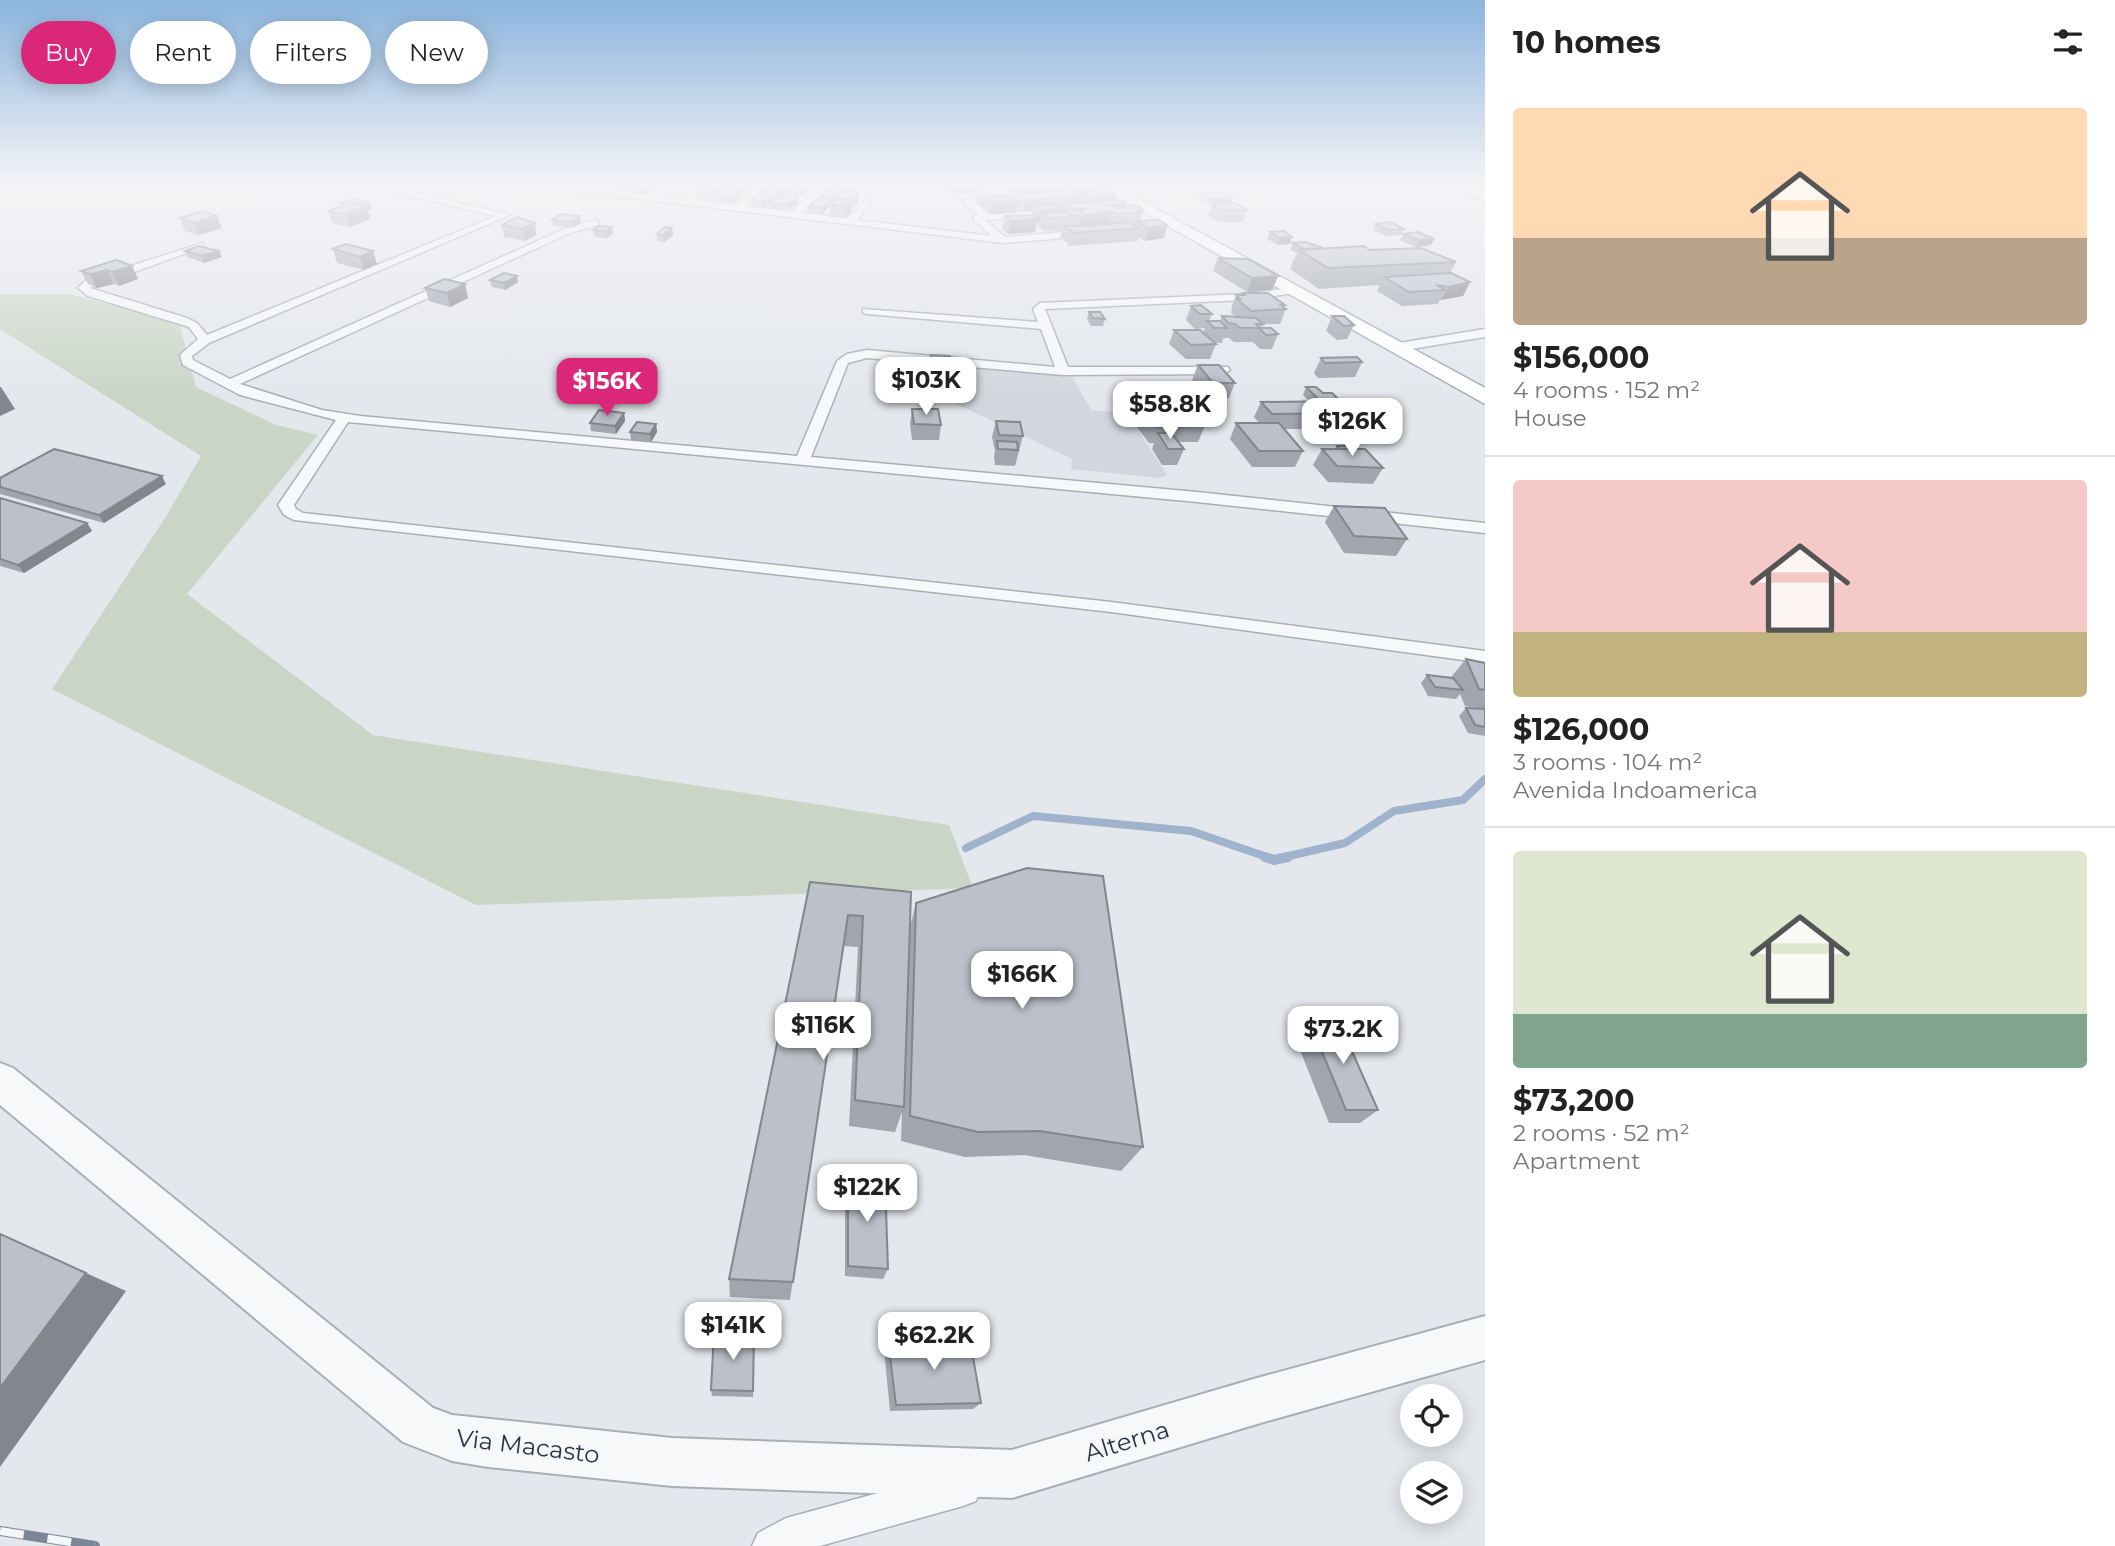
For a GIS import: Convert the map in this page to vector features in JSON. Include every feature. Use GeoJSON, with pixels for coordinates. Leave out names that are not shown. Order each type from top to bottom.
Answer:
{"type":"FeatureCollection","features":[{"type":"Feature","properties":{"kind":"main road"},"geometry":{"type":"LineString","coordinates":[[1223,253],[1415,350],[1485,382]]}},
{"type":"Feature","properties":{"kind":"main road"},"geometry":{"type":"LineString","coordinates":[[1243,253],[1415,350],[1485,397]]}},
{"type":"Feature","properties":{"kind":"street"},"geometry":{"type":"LineString","coordinates":[[176,253],[90,282],[83,289],[92,295],[183,320],[193,325],[205,340]]}},
{"type":"Feature","properties":{"kind":"street"},"geometry":{"type":"LineString","coordinates":[[413,253],[205,340],[186,355],[187,362],[245,391],[344,418],[1196,496],[1485,528]]}},
{"type":"Feature","properties":{"kind":"street"},"geometry":{"type":"LineString","coordinates":[[230,384],[517,253]]}},
{"type":"Feature","properties":{"kind":"street"},"geometry":{"type":"LineString","coordinates":[[1063,371],[1040,306],[1245,297],[1298,290]]}},
{"type":"Feature","properties":{"kind":"street"},"geometry":{"type":"LineString","coordinates":[[867,311],[1046,326]]}},
{"type":"Feature","properties":{"kind":"street"},"geometry":{"type":"LineString","coordinates":[[1415,350],[1485,333]]}},
{"type":"Feature","properties":{"kind":"street"},"geometry":{"type":"LineString","coordinates":[[803,460],[843,361],[851,357],[867,355],[1063,371],[1224,370]]}},
{"type":"Feature","properties":{"kind":"street"},"geometry":{"type":"LineString","coordinates":[[344,418],[286,505],[289,512],[300,517],[453,531],[1111,607],[1485,657]]}},
{"type":"Feature","properties":{"kind":"street","name":"Via Macasto"},"geometry":{"type":"LineString","coordinates":[[0,1081],[419,1426],[452,1438],[488,1444],[672,1462],[1012,1474]]}},
{"type":"Feature","properties":{"kind":"street","name":"Alterna"},"geometry":{"type":"LineString","coordinates":[[771,1546],[786,1537],[1485,1338]]}},
{"type":"Feature","properties":{"kind":"shaded area"},"geometry":{"type":"Polygon","coordinates":[[[923,365],[1071,375],[1091,410],[1127,413],[1167,475],[1160,478],[1071,469],[1072,459],[948,400],[920,401],[923,365]]]}},
{"type":"Feature","properties":{"kind":"green space"},"geometry":{"type":"Polygon","coordinates":[[[0,294],[69,294],[179,323],[196,387],[276,425],[318,435],[187,594],[373,735],[949,825],[973,888],[476,905],[52,689],[167,515],[201,456],[0,329],[0,294]]]}},
{"type":"Feature","properties":{"kind":"building"},"geometry":{"type":"Polygon","coordinates":[[[347,253],[368,253],[360,257],[347,253]]]}},
{"type":"Feature","properties":{"kind":"building"},"geometry":{"type":"Polygon","coordinates":[[[1304,253],[1434,253],[1456,262],[1328,268],[1304,253]]]}},
{"type":"Feature","properties":{"kind":"building"},"geometry":{"type":"Polygon","coordinates":[[[1218,258],[1248,259],[1278,276],[1252,278],[1218,258]]]}},
{"type":"Feature","properties":{"kind":"building"},"geometry":{"type":"Polygon","coordinates":[[[116,260],[132,266],[112,272],[107,270],[90,274],[81,271],[116,260]]]}},
{"type":"Feature","properties":{"kind":"building"},"geometry":{"type":"Polygon","coordinates":[[[504,273],[517,276],[504,283],[490,280],[504,273]]]}},
{"type":"Feature","properties":{"kind":"building"},"geometry":{"type":"Polygon","coordinates":[[[1451,273],[1470,282],[1449,287],[1436,285],[1445,290],[1409,292],[1384,277],[1451,273]]]}},
{"type":"Feature","properties":{"kind":"building"},"geometry":{"type":"Polygon","coordinates":[[[444,279],[465,284],[447,293],[425,288],[444,279]]]}},
{"type":"Feature","properties":{"kind":"building"},"geometry":{"type":"Polygon","coordinates":[[[1243,293],[1268,293],[1285,305],[1281,305],[1286,309],[1251,311],[1237,299],[1240,299],[1236,295],[1245,295],[1243,293]]]}},
{"type":"Feature","properties":{"kind":"building"},"geometry":{"type":"Polygon","coordinates":[[[1201,305],[1212,314],[1200,314],[1191,306],[1201,305]]]}},
{"type":"Feature","properties":{"kind":"building"},"geometry":{"type":"Polygon","coordinates":[[[1089,312],[1100,312],[1105,319],[1093,318],[1089,312]]]}},
{"type":"Feature","properties":{"kind":"building"},"geometry":{"type":"Polygon","coordinates":[[[1222,316],[1256,318],[1263,324],[1256,324],[1259,328],[1240,328],[1228,323],[1222,316]]]}},
{"type":"Feature","properties":{"kind":"building"},"geometry":{"type":"Polygon","coordinates":[[[1332,316],[1344,316],[1354,325],[1344,326],[1332,316]]]}},
{"type":"Feature","properties":{"kind":"building"},"geometry":{"type":"Polygon","coordinates":[[[1207,321],[1220,321],[1227,328],[1214,328],[1207,321]]]}},
{"type":"Feature","properties":{"kind":"building"},"geometry":{"type":"Polygon","coordinates":[[[1259,328],[1271,328],[1278,334],[1266,335],[1259,328]]]}},
{"type":"Feature","properties":{"kind":"building"},"geometry":{"type":"Polygon","coordinates":[[[1174,330],[1200,330],[1216,344],[1191,345],[1174,330]]]}},
{"type":"Feature","properties":{"kind":"building"},"geometry":{"type":"Polygon","coordinates":[[[931,355],[950,356],[950,384],[930,383],[931,355]]]}},
{"type":"Feature","properties":{"kind":"building"},"geometry":{"type":"Polygon","coordinates":[[[1357,357],[1362,362],[1325,363],[1321,358],[1357,357]]]}},
{"type":"Feature","properties":{"kind":"building"},"geometry":{"type":"Polygon","coordinates":[[[1198,365],[1219,365],[1235,383],[1213,383],[1198,365]]]}},
{"type":"Feature","properties":{"kind":"building"},"geometry":{"type":"Polygon","coordinates":[[[1306,387],[1316,387],[1323,393],[1332,393],[1341,402],[1320,401],[1306,387]]]}},
{"type":"Feature","properties":{"kind":"building"},"geometry":{"type":"Polygon","coordinates":[[[1339,401],[1351,413],[1272,414],[1261,402],[1339,401]]]}},
{"type":"Feature","properties":{"kind":"building"},"geometry":{"type":"Polygon","coordinates":[[[1189,406],[1205,426],[1155,427],[1138,407],[1189,406]]]}},
{"type":"Feature","properties":{"kind":"building"},"geometry":{"type":"Polygon","coordinates":[[[912,409],[938,409],[941,425],[914,424],[912,409]]]}},
{"type":"Feature","properties":{"kind":"building"},"geometry":{"type":"Polygon","coordinates":[[[599,410],[624,413],[615,426],[590,423],[599,410]]]}},
{"type":"Feature","properties":{"kind":"building"},"geometry":{"type":"Polygon","coordinates":[[[996,421],[1020,422],[1023,436],[999,435],[996,421]]]}},
{"type":"Feature","properties":{"kind":"building"},"geometry":{"type":"Polygon","coordinates":[[[637,422],[656,424],[650,434],[630,432],[637,422]]]}},
{"type":"Feature","properties":{"kind":"building"},"geometry":{"type":"Polygon","coordinates":[[[1236,423],[1279,423],[1303,451],[1259,451],[1236,423]]]}},
{"type":"Feature","properties":{"kind":"building"},"geometry":{"type":"Polygon","coordinates":[[[1158,433],[1171,433],[1184,449],[1168,449],[1158,433]]]}},
{"type":"Feature","properties":{"kind":"building"},"geometry":{"type":"Polygon","coordinates":[[[997,441],[1017,442],[1018,450],[998,449],[997,441]]]}},
{"type":"Feature","properties":{"kind":"building"},"geometry":{"type":"Polygon","coordinates":[[[1337,446],[1354,446],[1357,449],[1339,449],[1337,446]]]}},
{"type":"Feature","properties":{"kind":"building"},"geometry":{"type":"Polygon","coordinates":[[[54,449],[162,476],[99,515],[0,487],[0,478],[54,449]]]}},
{"type":"Feature","properties":{"kind":"building"},"geometry":{"type":"Polygon","coordinates":[[[1322,449],[1365,449],[1383,468],[1337,466],[1322,449]]]}},
{"type":"Feature","properties":{"kind":"building"},"geometry":{"type":"Polygon","coordinates":[[[0,498],[87,523],[18,565],[0,559],[0,498]]]}},
{"type":"Feature","properties":{"kind":"building"},"geometry":{"type":"Polygon","coordinates":[[[1334,506],[1385,508],[1407,539],[1354,536],[1334,506]]]}},
{"type":"Feature","properties":{"kind":"building"},"geometry":{"type":"Polygon","coordinates":[[[1466,659],[1485,663],[1485,690],[1479,689],[1466,659]]]}},
{"type":"Feature","properties":{"kind":"building"},"geometry":{"type":"Polygon","coordinates":[[[1427,675],[1453,678],[1463,690],[1435,687],[1427,675]]]}},
{"type":"Feature","properties":{"kind":"building"},"geometry":{"type":"Polygon","coordinates":[[[1466,708],[1485,709],[1485,727],[1475,725],[1466,708]]]}},
{"type":"Feature","properties":{"kind":"building"},"geometry":{"type":"Polygon","coordinates":[[[1027,868],[1103,876],[1143,1147],[1040,1131],[978,1132],[910,1116],[916,903],[1027,868]]]}},
{"type":"Feature","properties":{"kind":"building"},"geometry":{"type":"Polygon","coordinates":[[[810,882],[911,892],[904,1107],[855,1100],[863,916],[848,915],[793,1282],[729,1279],[810,882]]]}},
{"type":"Feature","properties":{"kind":"building"},"geometry":{"type":"Polygon","coordinates":[[[1309,1020],[1339,1022],[1378,1110],[1346,1110],[1309,1020]]]}},
{"type":"Feature","properties":{"kind":"building"},"geometry":{"type":"Polygon","coordinates":[[[848,1177],[885,1180],[888,1269],[848,1266],[848,1177]]]}},
{"type":"Feature","properties":{"kind":"building"},"geometry":{"type":"Polygon","coordinates":[[[0,1234],[86,1273],[0,1388],[0,1234]]]}},
{"type":"Feature","properties":{"kind":"building"},"geometry":{"type":"Polygon","coordinates":[[[714,1332],[754,1333],[753,1391],[711,1390],[714,1332]]]}},
{"type":"Feature","properties":{"kind":"building"},"geometry":{"type":"Polygon","coordinates":[[[970,1340],[981,1403],[896,1405],[888,1341],[970,1340]]]}},
{"type":"Feature","properties":{"kind":"waterway"},"geometry":{"type":"LineString","coordinates":[[1280,858],[1345,843],[1394,811],[1463,800],[1485,779]]}},
{"type":"Feature","properties":{"kind":"waterway"},"geometry":{"type":"LineString","coordinates":[[966,848],[1033,816],[1191,831],[1270,858]]}},
{"type":"Feature","properties":{"kind":"waterway"},"geometry":{"type":"LineString","coordinates":[[1265,857],[1274,860],[1288,857]]}},
{"type":"Feature","properties":{"kind":"railway"},"geometry":{"type":"LineString","coordinates":[[0,1531],[95,1546]]}}]}
